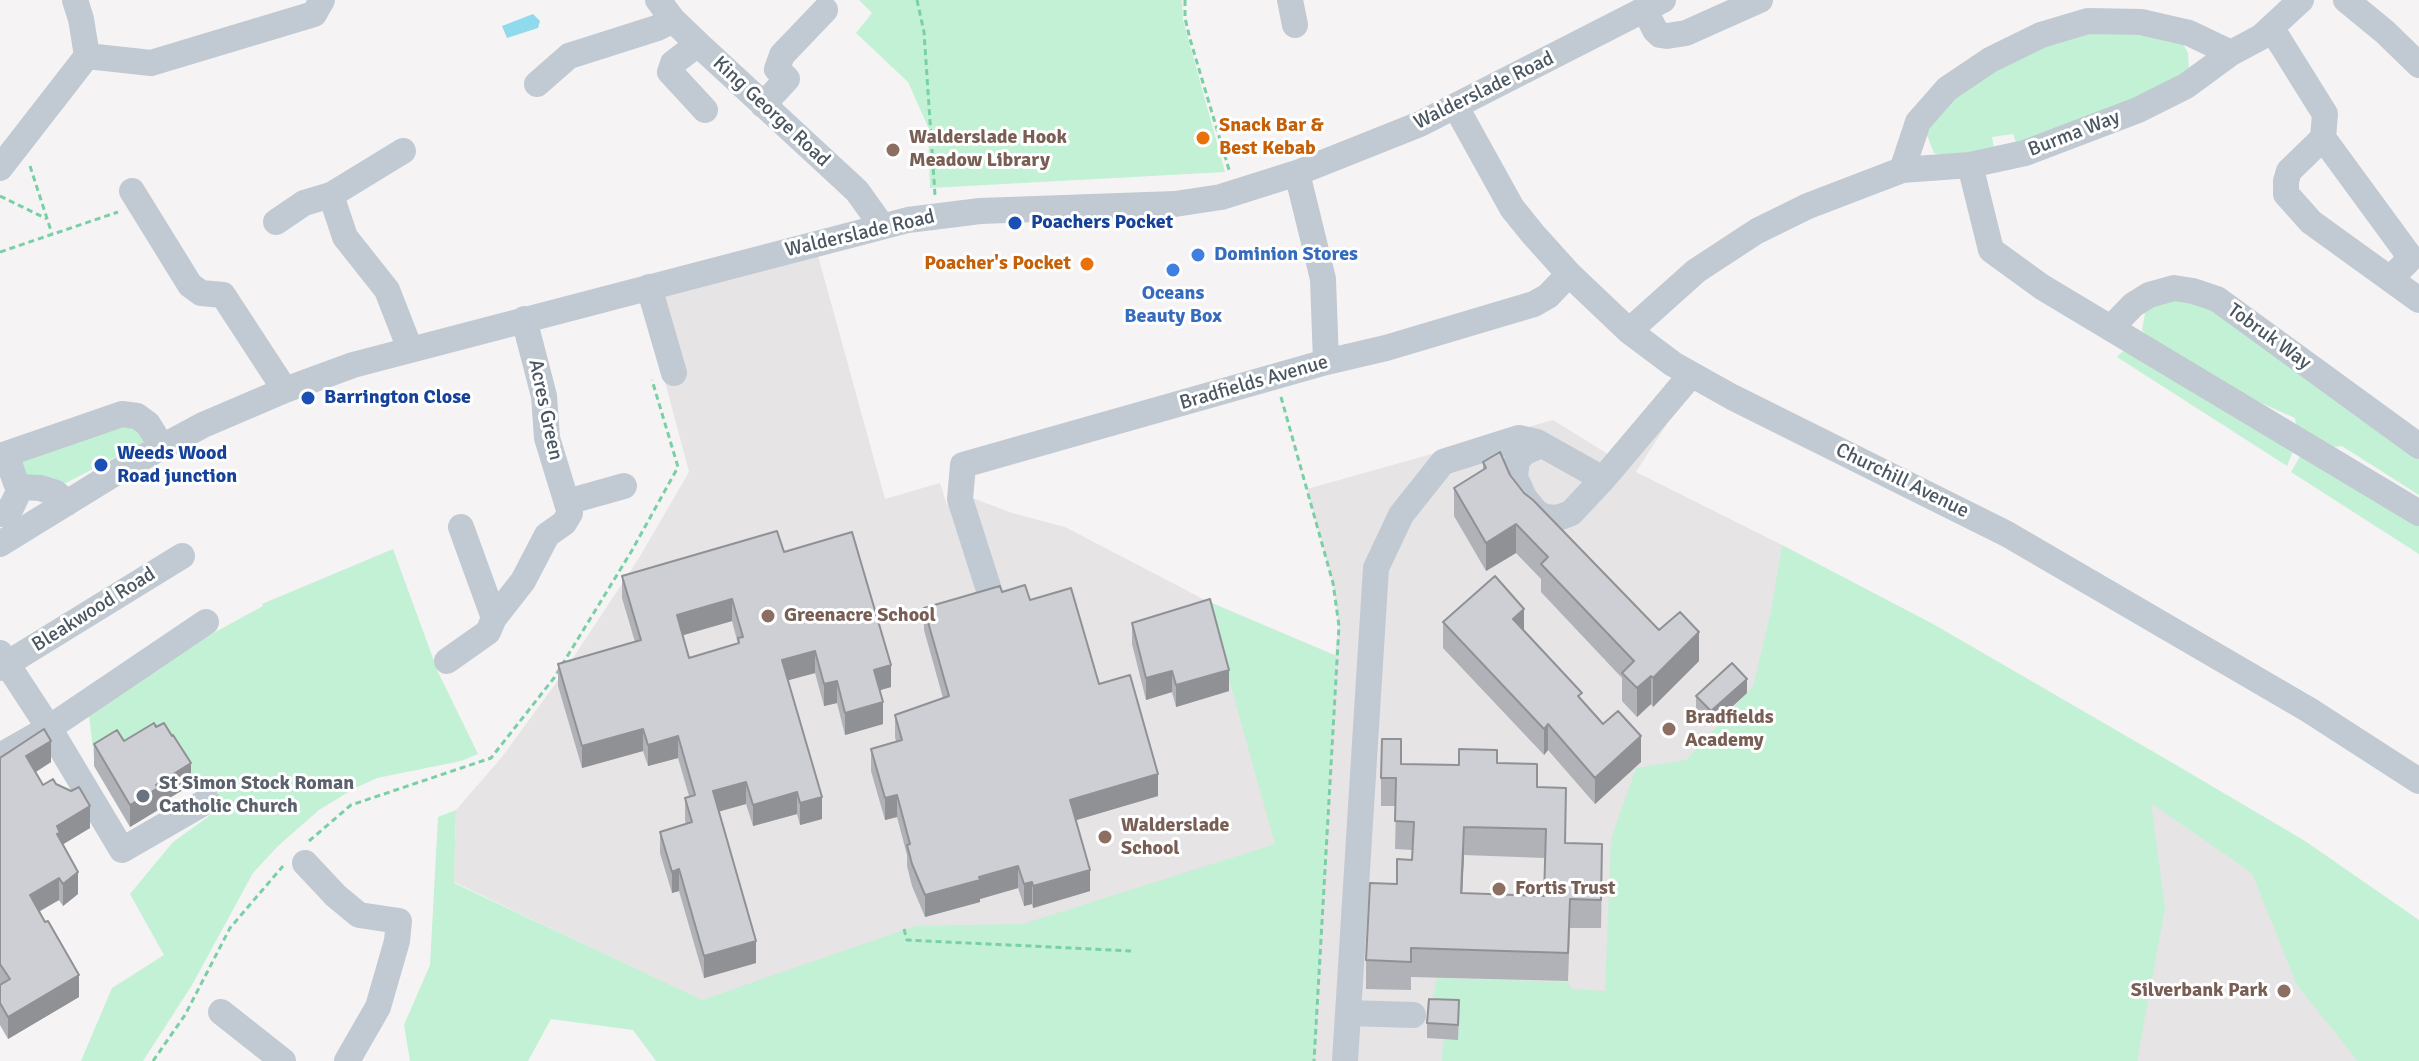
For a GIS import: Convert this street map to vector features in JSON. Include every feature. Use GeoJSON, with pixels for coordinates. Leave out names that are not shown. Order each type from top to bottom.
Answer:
{"type":"FeatureCollection","features":[{"type":"Feature","properties":{"kind":"street"},"geometry":{"type":"LineString","coordinates":[[0,168],[87,56],[75,0]]}},
{"type":"Feature","properties":{"kind":"street"},"geometry":{"type":"LineString","coordinates":[[87,56],[151,63],[314,14],[322,0]]}},
{"type":"Feature","properties":{"kind":"street","name":"Walderslade Road"},"geometry":{"type":"LineString","coordinates":[[0,544],[203,425],[353,365],[882,226],[936,215],[1175,204],[1221,197],[1360,149],[1456,107],[1654,5],[1655,30],[1667,36],[1686,33],[1760,0]]}},
{"type":"Feature","properties":{"kind":"street","name":"Burma Way"},"geometry":{"type":"LineString","coordinates":[[1629,331],[1696,271],[1757,231],[1808,206],[1902,170],[1970,165],[2025,153],[2138,110],[2186,86],[2231,53],[2272,29],[2301,0]]}},
{"type":"Feature","properties":{"kind":"street"},"geometry":{"type":"LineString","coordinates":[[2346,0],[2419,65]]}},
{"type":"Feature","properties":{"kind":"street"},"geometry":{"type":"LineString","coordinates":[[537,84],[569,56],[657,28],[666,10]]}},
{"type":"Feature","properties":{"kind":"street","name":"King George Road"},"geometry":{"type":"LineString","coordinates":[[666,10],[698,44],[857,191],[882,226]]}},
{"type":"Feature","properties":{"kind":"street"},"geometry":{"type":"LineString","coordinates":[[763,105],[787,79],[777,69],[782,55],[825,10]]}},
{"type":"Feature","properties":{"kind":"street"},"geometry":{"type":"LineString","coordinates":[[1902,170],[1918,122],[1947,89],[1990,60],[2041,35],[2088,21],[2141,22],[2189,33],[2231,53]]}},
{"type":"Feature","properties":{"kind":"street"},"geometry":{"type":"LineString","coordinates":[[2272,29],[2325,114],[2323,138],[2411,258],[2390,279]]}},
{"type":"Feature","properties":{"kind":"street"},"geometry":{"type":"LineString","coordinates":[[698,44],[673,63],[670,72],[705,110]]}},
{"type":"Feature","properties":{"kind":"street","name":"Churchill Avenue"},"geometry":{"type":"LineString","coordinates":[[1456,107],[1512,208],[1569,274],[1629,331],[1690,376],[2007,534],[2309,710],[2419,781]]}},
{"type":"Feature","properties":{"kind":"street"},"geometry":{"type":"LineString","coordinates":[[2323,138],[2289,171],[2286,194],[2311,222],[2419,300]]}},
{"type":"Feature","properties":{"kind":"street"},"geometry":{"type":"LineString","coordinates":[[276,222],[304,203],[331,195],[403,151]]}},
{"type":"Feature","properties":{"kind":"street"},"geometry":{"type":"LineString","coordinates":[[1970,165],[1991,250],[2042,287],[2419,513]]}},
{"type":"Feature","properties":{"kind":"street"},"geometry":{"type":"LineString","coordinates":[[1297,173],[1323,279],[1326,362]]}},
{"type":"Feature","properties":{"kind":"street"},"geometry":{"type":"LineString","coordinates":[[331,195],[345,237],[387,290],[410,349]]}},
{"type":"Feature","properties":{"kind":"street"},"geometry":{"type":"LineString","coordinates":[[137,198],[190,285],[201,293],[223,295],[285,390]]}},
{"type":"Feature","properties":{"kind":"street","name":"Bradfields Avenue"},"geometry":{"type":"LineString","coordinates":[[988,587],[960,499],[963,465],[1534,304],[1548,296],[1569,274]]}},
{"type":"Feature","properties":{"kind":"street"},"geometry":{"type":"LineString","coordinates":[[649,287],[663,377]]}},
{"type":"Feature","properties":{"kind":"street","name":"Tobruk Way"},"geometry":{"type":"LineString","coordinates":[[2111,328],[2133,305],[2149,295],[2174,288],[2217,299],[2419,446]]}},
{"type":"Feature","properties":{"kind":"street","name":"Acres Green"},"geometry":{"type":"LineString","coordinates":[[524,319],[541,381],[547,438],[567,502]]}},
{"type":"Feature","properties":{"kind":"street"},"geometry":{"type":"LineString","coordinates":[[1541,445],[1525,452],[1517,460],[1515,477],[1524,497],[1536,512],[1545,517],[1558,518],[1571,513],[1603,479],[1690,376]]}},
{"type":"Feature","properties":{"kind":"street"},"geometry":{"type":"LineString","coordinates":[[67,503],[56,493],[21,487],[16,483],[6,454],[122,414],[137,416],[148,424],[162,447]]}},
{"type":"Feature","properties":{"kind":"street"},"geometry":{"type":"LineString","coordinates":[[1345,1061],[1376,568],[1401,515],[1443,462],[1519,438],[1541,445],[1603,479]]}},
{"type":"Feature","properties":{"kind":"street"},"geometry":{"type":"LineString","coordinates":[[447,661],[488,632],[494,618],[523,581],[547,535],[564,523],[570,513],[567,502],[624,486]]}},
{"type":"Feature","properties":{"kind":"street"},"geometry":{"type":"LineString","coordinates":[[0,514],[11,508],[21,487]]}},
{"type":"Feature","properties":{"kind":"street"},"geometry":{"type":"LineString","coordinates":[[461,527],[494,618]]}},
{"type":"Feature","properties":{"kind":"street","name":"Bleakwood Road"},"geometry":{"type":"LineString","coordinates":[[182,556],[2,662],[49,728],[122,850],[207,801]]}},
{"type":"Feature","properties":{"kind":"street"},"geometry":{"type":"LineString","coordinates":[[0,756],[49,728],[206,622]]}},
{"type":"Feature","properties":{"kind":"street"},"geometry":{"type":"LineString","coordinates":[[298,857],[359,915],[399,921],[378,1007],[347,1061]]}},
{"type":"Feature","properties":{"kind":"street"},"geometry":{"type":"LineString","coordinates":[[221,1012],[283,1061]]}},
{"type":"Feature","properties":{"kind":"street"},"geometry":{"type":"LineString","coordinates":[[1348,1013],[1413,1015]]}},
{"type":"Feature","properties":{"kind":"path"},"geometry":{"type":"LineString","coordinates":[[917,0],[924,32],[936,215]]}},
{"type":"Feature","properties":{"kind":"path"},"geometry":{"type":"LineString","coordinates":[[1185,0],[1190,39],[1236,192]]}},
{"type":"Feature","properties":{"kind":"path"},"geometry":{"type":"LineString","coordinates":[[22,140],[52,234]]}},
{"type":"Feature","properties":{"kind":"path"},"geometry":{"type":"LineString","coordinates":[[0,196],[47,219]]}},
{"type":"Feature","properties":{"kind":"path"},"geometry":{"type":"LineString","coordinates":[[0,252],[137,198]]}},
{"type":"Feature","properties":{"kind":"path"},"geometry":{"type":"LineString","coordinates":[[153,1061],[185,1015],[230,928],[351,805],[491,758],[554,678],[631,552],[678,467],[663,377]]}},
{"type":"Feature","properties":{"kind":"path"},"geometry":{"type":"LineString","coordinates":[[1275,378],[1333,583],[1339,626],[1314,1061]]}},
{"type":"Feature","properties":{"kind":"path"},"geometry":{"type":"LineString","coordinates":[[904,929],[907,940],[1131,951]]}},
{"type":"Feature","properties":{"kind":"shaded area"},"geometry":{"type":"Polygon","coordinates":[[[817,252],[885,499],[940,483],[947,505],[975,499],[1065,527],[1207,601],[1335,655],[1339,626],[1333,583],[1307,489],[1553,420],[1611,456],[1674,413],[1636,472],[1782,545],[1772,611],[2419,920],[2419,1061],[843,1061],[700,1000],[454,882],[456,810],[502,757],[561,676],[639,558],[689,472],[643,299],[817,252]]]}},
{"type":"Feature","properties":{"kind":"green space"},"geometry":{"type":"Polygon","coordinates":[[[859,0],[1182,0],[1183,20],[1225,172],[930,188],[928,127],[908,82],[856,33],[872,13],[859,0]]]}},
{"type":"Feature","properties":{"kind":"green space"},"geometry":{"type":"Polygon","coordinates":[[[2088,31],[2180,38],[2188,53],[2189,70],[2180,81],[2017,145],[2013,134],[1992,137],[1994,148],[1946,156],[1934,153],[1925,130],[1939,105],[2013,57],[2088,31]]]}},
{"type":"Feature","properties":{"kind":"green space"},"geometry":{"type":"Polygon","coordinates":[[[2160,298],[2207,301],[2419,455],[2419,495],[2342,446],[2320,448],[2297,432],[2295,418],[2257,401],[2155,345],[2142,330],[2146,308],[2160,298]]]}},
{"type":"Feature","properties":{"kind":"green space"},"geometry":{"type":"Polygon","coordinates":[[[2129,345],[2295,446],[2287,466],[2117,357],[2129,345]]]}},
{"type":"Feature","properties":{"kind":"green space"},"geometry":{"type":"Polygon","coordinates":[[[129,418],[146,441],[66,483],[23,478],[16,458],[129,418]]]}},
{"type":"Feature","properties":{"kind":"green space"},"geometry":{"type":"Polygon","coordinates":[[[2302,453],[2419,526],[2419,554],[2291,472],[2302,453]]]}},
{"type":"Feature","properties":{"kind":"green space"},"geometry":{"type":"Polygon","coordinates":[[[1782,545],[1933,624],[2171,762],[2305,841],[2419,920],[2419,1061],[2358,1061],[2297,985],[2252,873],[2151,803],[2165,908],[2137,1061],[1442,1061],[1443,1040],[1458,1039],[1459,1015],[1429,1014],[1437,978],[1568,982],[1572,989],[1605,991],[1611,839],[1636,768],[1686,760],[1753,687],[1771,611],[1782,545]]]}},
{"type":"Feature","properties":{"kind":"green space"},"geometry":{"type":"Polygon","coordinates":[[[393,549],[438,672],[478,754],[461,761],[377,778],[319,810],[253,873],[192,985],[143,1061],[81,1061],[112,988],[164,955],[130,894],[173,842],[219,809],[201,777],[194,780],[164,733],[94,758],[89,715],[186,648],[262,604],[393,549]]]}},
{"type":"Feature","properties":{"kind":"green space"},"geometry":{"type":"Polygon","coordinates":[[[1207,601],[1336,656],[1314,1061],[656,1061],[633,1030],[551,1019],[528,1061],[410,1061],[404,1025],[430,965],[438,817],[456,810],[454,883],[702,1000],[915,926],[1023,924],[1275,844],[1207,601]]]}},
{"type":"Feature","properties":{"kind":"water"},"geometry":{"type":"Polygon","coordinates":[[[533,14],[540,21],[538,28],[507,38],[502,26],[533,14]]]}},
{"type":"Feature","properties":{"kind":"building"},"geometry":{"type":"Polygon","coordinates":[[[1500,452],[1510,475],[1524,493],[1659,630],[1680,612],[1699,632],[1653,678],[1651,676],[1637,688],[1622,673],[1634,661],[1541,564],[1548,557],[1516,524],[1486,543],[1454,488],[1486,468],[1483,462],[1500,452]]]}},
{"type":"Feature","properties":{"kind":"building"},"geometry":{"type":"Polygon","coordinates":[[[777,531],[784,552],[852,532],[891,665],[874,670],[883,702],[845,713],[837,681],[824,684],[815,651],[782,660],[822,797],[800,803],[797,792],[753,805],[746,782],[713,791],[756,941],[704,956],[679,869],[672,872],[660,832],[692,822],[685,798],[695,795],[678,736],[648,745],[643,729],[582,746],[558,664],[641,640],[622,576],[777,531]],[[732,599],[677,615],[689,658],[739,643],[738,638],[743,637],[732,599]]]}},
{"type":"Feature","properties":{"kind":"building"},"geometry":{"type":"Polygon","coordinates":[[[1495,576],[1524,609],[1513,619],[1582,693],[1578,696],[1603,724],[1618,711],[1641,736],[1595,778],[1548,724],[1544,729],[1443,622],[1495,576]]]}},
{"type":"Feature","properties":{"kind":"building"},"geometry":{"type":"Polygon","coordinates":[[[1025,585],[1030,600],[1071,588],[1099,684],[1130,675],[1158,774],[1070,800],[1090,870],[1033,886],[1032,882],[1024,884],[1018,866],[925,895],[912,864],[897,795],[885,798],[871,749],[902,740],[895,715],[949,696],[924,608],[1000,586],[1002,592],[1025,585]]]}},
{"type":"Feature","properties":{"kind":"building"},"geometry":{"type":"Polygon","coordinates":[[[1210,599],[1229,670],[1176,685],[1172,671],[1146,678],[1132,623],[1210,599]]]}},
{"type":"Feature","properties":{"kind":"building"},"geometry":{"type":"Polygon","coordinates":[[[1732,663],[1747,679],[1711,711],[1696,696],[1732,663]]]}},
{"type":"Feature","properties":{"kind":"building"},"geometry":{"type":"Polygon","coordinates":[[[154,723],[156,727],[164,723],[191,763],[130,805],[94,744],[117,730],[124,741],[154,723]]]}},
{"type":"Feature","properties":{"kind":"building"},"geometry":{"type":"Polygon","coordinates":[[[44,729],[51,741],[26,756],[43,785],[53,779],[56,784],[71,791],[79,787],[90,806],[57,826],[60,833],[57,834],[78,872],[63,884],[59,878],[30,895],[79,975],[8,1017],[0,1003],[0,985],[10,979],[0,964],[0,758],[44,729]]]}},
{"type":"Feature","properties":{"kind":"building"},"geometry":{"type":"Polygon","coordinates":[[[1382,739],[1401,739],[1401,764],[1459,765],[1459,749],[1497,750],[1497,763],[1537,764],[1537,787],[1566,788],[1565,843],[1602,844],[1601,900],[1570,899],[1568,953],[1411,948],[1411,962],[1366,960],[1370,883],[1397,884],[1397,859],[1412,860],[1414,822],[1395,821],[1396,778],[1381,778],[1382,739]],[[1464,827],[1461,893],[1544,896],[1546,829],[1464,827]]]}},
{"type":"Feature","properties":{"kind":"building"},"geometry":{"type":"Polygon","coordinates":[[[1429,999],[1459,1000],[1458,1025],[1427,1023],[1429,999]]]}},
{"type":"Feature","properties":{"kind":"place","name":"Snack Bar & Best Kebab"},"geometry":{"type":"Point","coordinates":[1203,138]}},
{"type":"Feature","properties":{"kind":"place","name":"Walderslade Hook Meadow Library"},"geometry":{"type":"Point","coordinates":[893,150]}},
{"type":"Feature","properties":{"kind":"place","name":"Poachers Pocket"},"geometry":{"type":"Point","coordinates":[1015,223]}},
{"type":"Feature","properties":{"kind":"place","name":"Dominion Stores"},"geometry":{"type":"Point","coordinates":[1198,255]}},
{"type":"Feature","properties":{"kind":"place","name":"Poacher's Pocket"},"geometry":{"type":"Point","coordinates":[1087,264]}},
{"type":"Feature","properties":{"kind":"place","name":"Oceans Beauty Box"},"geometry":{"type":"Point","coordinates":[1173,270]}},
{"type":"Feature","properties":{"kind":"place","name":"Barrington Close"},"geometry":{"type":"Point","coordinates":[308,398]}},
{"type":"Feature","properties":{"kind":"place","name":"Weeds Wood Road junction"},"geometry":{"type":"Point","coordinates":[101,465]}},
{"type":"Feature","properties":{"kind":"place","name":"Greenacre School"},"geometry":{"type":"Point","coordinates":[768,616]}},
{"type":"Feature","properties":{"kind":"place","name":"Bradfields Academy"},"geometry":{"type":"Point","coordinates":[1669,729]}},
{"type":"Feature","properties":{"kind":"place","name":"St Simon Stock Roman Catholic Church"},"geometry":{"type":"Point","coordinates":[143,796]}},
{"type":"Feature","properties":{"kind":"place","name":"Walderslade School"},"geometry":{"type":"Point","coordinates":[1105,837]}},
{"type":"Feature","properties":{"kind":"place","name":"Fortis Trust"},"geometry":{"type":"Point","coordinates":[1499,889]}},
{"type":"Feature","properties":{"kind":"place","name":"Silverbank Park"},"geometry":{"type":"Point","coordinates":[2284,991]}}]}
